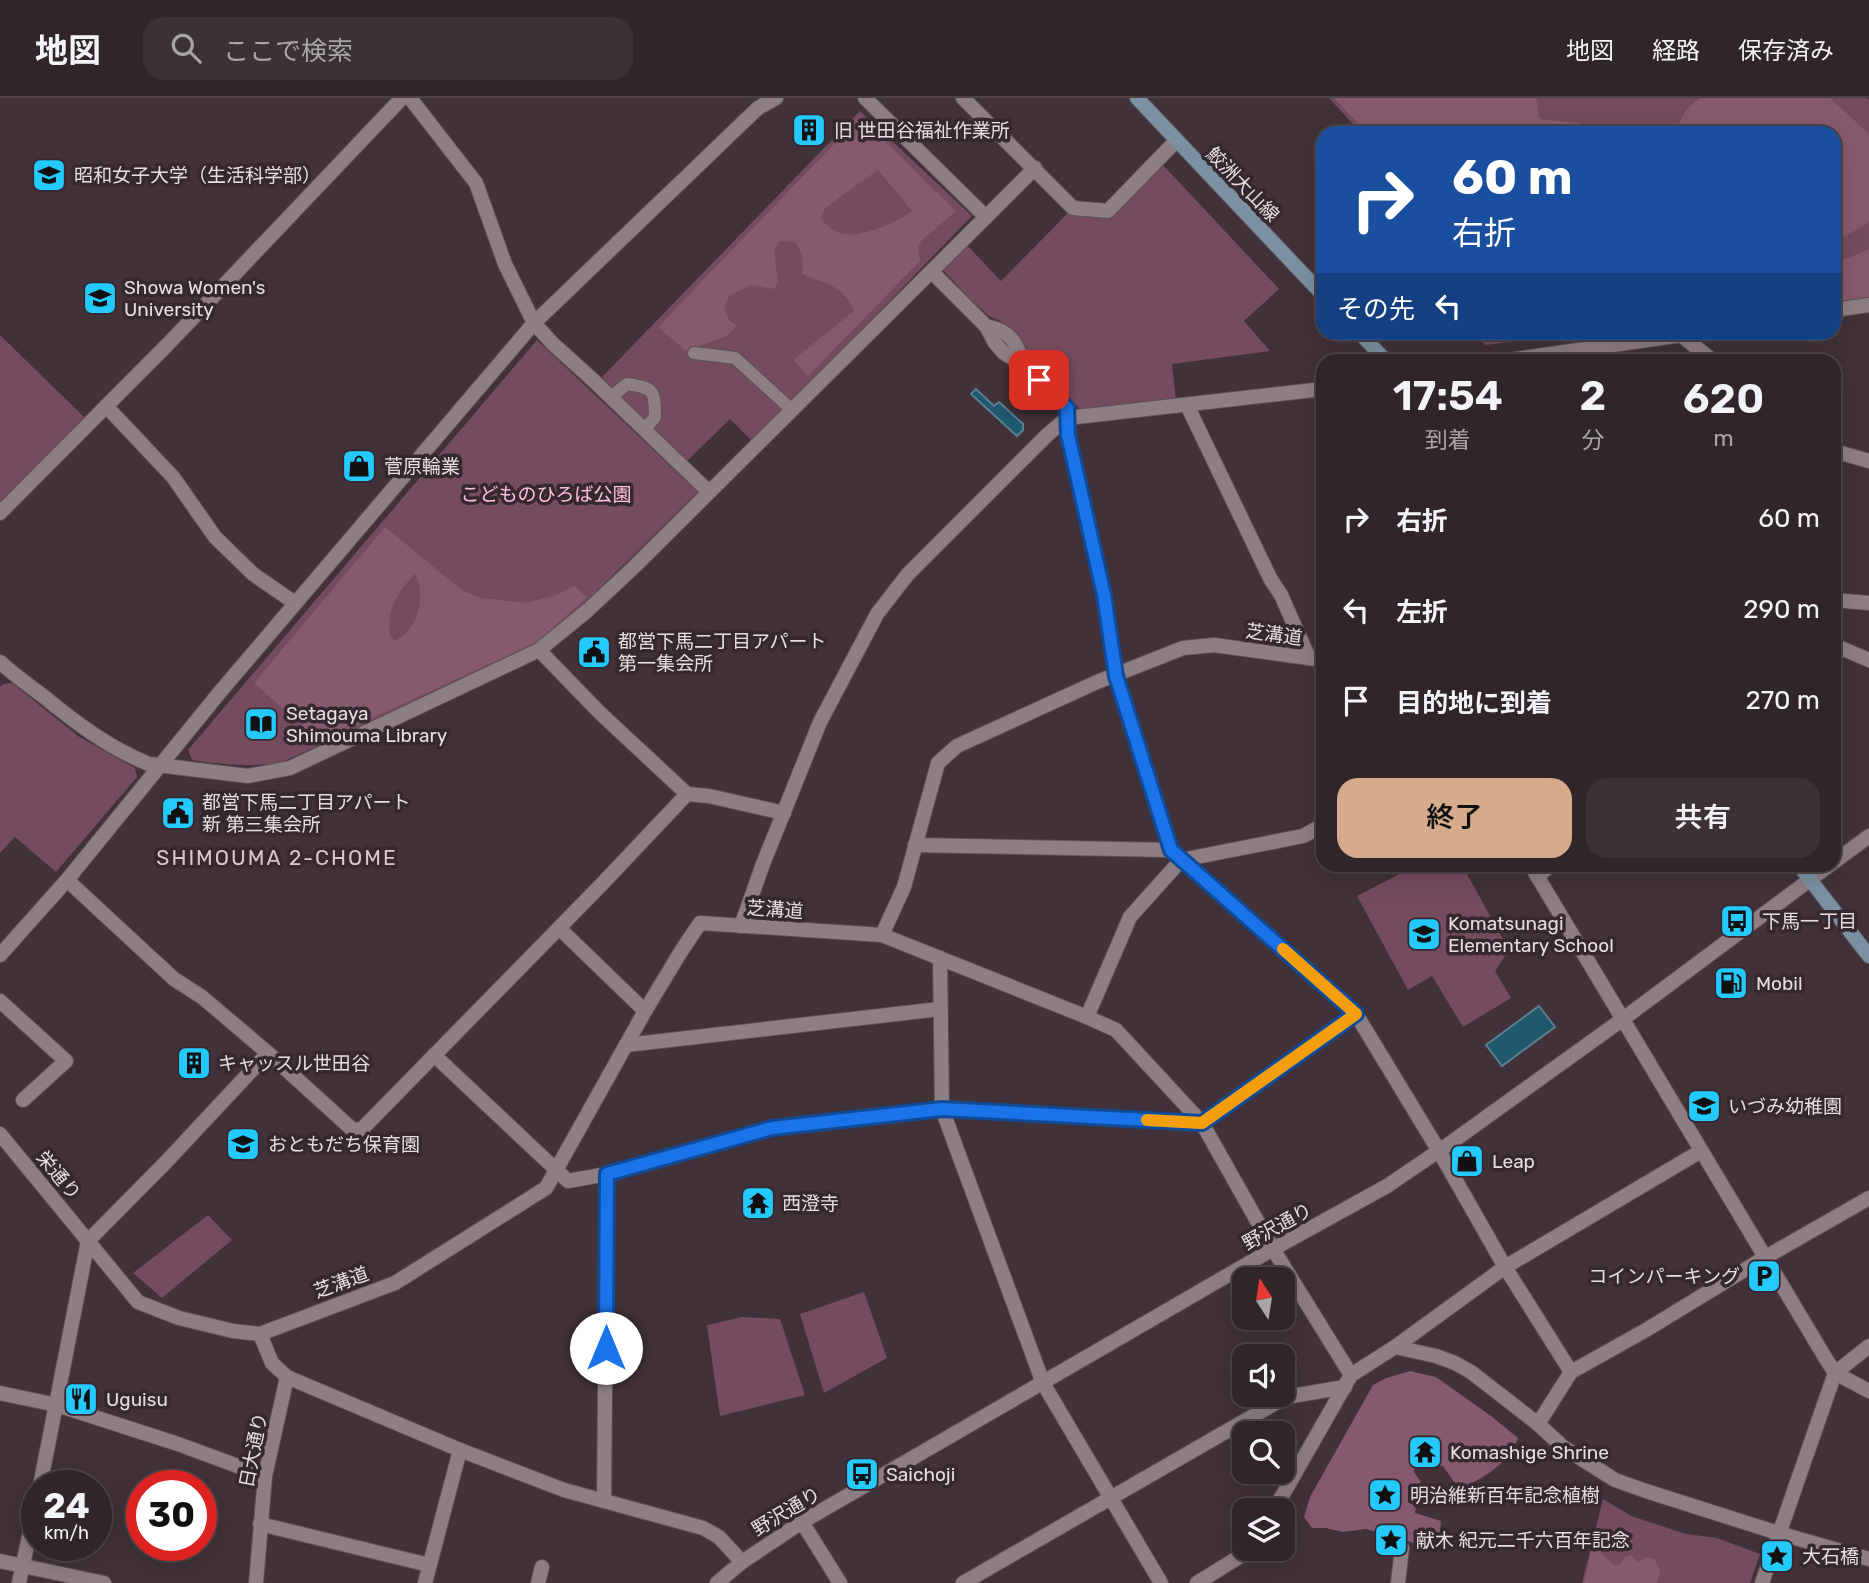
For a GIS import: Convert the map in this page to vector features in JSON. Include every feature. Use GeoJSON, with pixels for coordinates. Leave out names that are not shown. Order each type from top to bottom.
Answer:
{"type":"FeatureCollection","features":[{"type":"Feature","properties":{"kind":"main road","name":"鮫洲大山線"},"geometry":{"type":"LineString","coordinates":[[1137,98],[1316,288]]}},
{"type":"Feature","properties":{"kind":"main road"},"geometry":{"type":"LineString","coordinates":[[1366,340],[1379,354]]}},
{"type":"Feature","properties":{"kind":"main road"},"geometry":{"type":"LineString","coordinates":[[1804,872],[1869,956]]}},
{"type":"Feature","properties":{"kind":"street"},"geometry":{"type":"LineString","coordinates":[[0,513],[402,98]]}},
{"type":"Feature","properties":{"kind":"street"},"geometry":{"type":"LineString","coordinates":[[410,98],[476,183],[505,264],[534,323],[709,492]]}},
{"type":"Feature","properties":{"kind":"street"},"geometry":{"type":"LineString","coordinates":[[0,955],[67,880],[295,603],[534,323],[758,108],[776,98]]}},
{"type":"Feature","properties":{"kind":"street"},"geometry":{"type":"LineString","coordinates":[[864,98],[986,217]]}},
{"type":"Feature","properties":{"kind":"street"},"geometry":{"type":"LineString","coordinates":[[963,98],[1073,208],[1108,211],[1176,141]]}},
{"type":"Feature","properties":{"kind":"street"},"geometry":{"type":"LineString","coordinates":[[2,667],[101,740],[140,761],[248,776],[290,768],[539,650],[588,610],[1035,169]]}},
{"type":"Feature","properties":{"kind":"street"},"geometry":{"type":"LineString","coordinates":[[932,272],[986,326],[1004,353],[1025,366],[1067,408],[1068,435],[1104,595],[1116,676],[1176,855],[1356,1014],[1439,1151],[1505,1268],[1571,1372]]}},
{"type":"Feature","properties":{"kind":"street"},"geometry":{"type":"LineString","coordinates":[[1841,309],[1869,305]]}},
{"type":"Feature","properties":{"kind":"street"},"geometry":{"type":"LineString","coordinates":[[1563,354],[1656,340]]}},
{"type":"Feature","properties":{"kind":"street"},"geometry":{"type":"LineString","coordinates":[[1687,340],[1704,354]]}},
{"type":"Feature","properties":{"kind":"street"},"geometry":{"type":"LineString","coordinates":[[694,353],[735,358],[792,410]]}},
{"type":"Feature","properties":{"kind":"street"},"geometry":{"type":"LineString","coordinates":[[611,397],[627,384],[655,392],[655,417],[645,430]]}},
{"type":"Feature","properties":{"kind":"street"},"geometry":{"type":"LineString","coordinates":[[741,926],[762,864],[820,722],[877,614],[908,573],[1047,435],[1068,418],[1316,390]]}},
{"type":"Feature","properties":{"kind":"street"},"geometry":{"type":"LineString","coordinates":[[1187,405],[1271,580],[1316,659]]}},
{"type":"Feature","properties":{"kind":"street"},"geometry":{"type":"LineString","coordinates":[[106,406],[173,477],[215,537],[253,573],[295,603]]}},
{"type":"Feature","properties":{"kind":"street"},"geometry":{"type":"LineString","coordinates":[[1841,453],[1869,461]]}},
{"type":"Feature","properties":{"kind":"street"},"geometry":{"type":"LineString","coordinates":[[1841,601],[1869,603]]}},
{"type":"Feature","properties":{"kind":"street","name":"芝溝道"},"geometry":{"type":"LineString","coordinates":[[260,1334],[395,1283],[546,1188],[645,1011],[700,923],[882,935],[904,887],[938,763],[957,746],[1097,682],[1183,649],[1214,645],[1316,659]]}},
{"type":"Feature","properties":{"kind":"street"},"geometry":{"type":"LineString","coordinates":[[1841,648],[1869,660]]}},
{"type":"Feature","properties":{"kind":"street"},"geometry":{"type":"LineString","coordinates":[[539,650],[599,712],[687,794],[709,796],[783,813]]}},
{"type":"Feature","properties":{"kind":"street"},"geometry":{"type":"LineString","coordinates":[[67,880],[174,979],[202,997],[353,1130],[362,1129],[687,794]]}},
{"type":"Feature","properties":{"kind":"street"},"geometry":{"type":"LineString","coordinates":[[915,845],[1176,855],[1303,836],[1316,829]]}},
{"type":"Feature","properties":{"kind":"street","name":"野沢通り"},"geometry":{"type":"LineString","coordinates":[[1841,857],[1869,836]]}},
{"type":"Feature","properties":{"kind":"street"},"geometry":{"type":"LineString","coordinates":[[1087,1017],[1130,917],[1176,855]]}},
{"type":"Feature","properties":{"kind":"street"},"geometry":{"type":"LineString","coordinates":[[1535,872],[1835,1373],[1869,1391]]}},
{"type":"Feature","properties":{"kind":"street","name":"野沢通り"},"geometry":{"type":"LineString","coordinates":[[717,1583],[742,1562],[802,1522],[1387,1186],[1623,1019],[1822,872]]}},
{"type":"Feature","properties":{"kind":"street"},"geometry":{"type":"LineString","coordinates":[[559,928],[645,1011]]}},
{"type":"Feature","properties":{"kind":"street"},"geometry":{"type":"LineString","coordinates":[[882,935],[1116,1030],[1202,1123],[1348,1381]]}},
{"type":"Feature","properties":{"kind":"street"},"geometry":{"type":"LineString","coordinates":[[940,958],[942,1109],[1042,1383],[1161,1583]]}},
{"type":"Feature","properties":{"kind":"street"},"geometry":{"type":"LineString","coordinates":[[0,1001],[66,1061],[23,1100]]}},
{"type":"Feature","properties":{"kind":"street"},"geometry":{"type":"LineString","coordinates":[[626,1045],[940,1009]]}},
{"type":"Feature","properties":{"kind":"street"},"geometry":{"type":"LineString","coordinates":[[434,1055],[568,1181],[607,1174],[772,1128],[942,1109],[1202,1123],[1356,1014]]}},
{"type":"Feature","properties":{"kind":"street"},"geometry":{"type":"LineString","coordinates":[[43,1470],[88,1241],[268,1053]]}},
{"type":"Feature","properties":{"kind":"street","name":"栄通り"},"geometry":{"type":"LineString","coordinates":[[0,1134],[138,1302],[179,1318],[233,1331],[260,1334]]}},
{"type":"Feature","properties":{"kind":"street"},"geometry":{"type":"LineString","coordinates":[[963,1583],[1286,1398],[1348,1381],[1505,1268],[1701,1151]]}},
{"type":"Feature","properties":{"kind":"street"},"geometry":{"type":"LineString","coordinates":[[604,1501],[607,1174]]}},
{"type":"Feature","properties":{"kind":"street"},"geometry":{"type":"LineString","coordinates":[[1538,1424],[1571,1372],[1869,1198]]}},
{"type":"Feature","properties":{"kind":"street"},"geometry":{"type":"LineString","coordinates":[[260,1334],[272,1363],[287,1377],[460,1450],[564,1490],[703,1528],[719,1536],[742,1562]]}},
{"type":"Feature","properties":{"kind":"street"},"geometry":{"type":"LineString","coordinates":[[1762,1583],[1835,1373],[1869,1346]]}},
{"type":"Feature","properties":{"kind":"street"},"geometry":{"type":"LineString","coordinates":[[1395,1347],[1455,1363],[1471,1372],[1563,1447],[1615,1480],[1778,1533],[1869,1559]]}},
{"type":"Feature","properties":{"kind":"street","name":"日大通り"},"geometry":{"type":"LineString","coordinates":[[256,1583],[265,1476],[287,1377]]}},
{"type":"Feature","properties":{"kind":"street"},"geometry":{"type":"LineString","coordinates":[[1281,1498],[1348,1381]]}},
{"type":"Feature","properties":{"kind":"street"},"geometry":{"type":"LineString","coordinates":[[0,1394],[57,1405],[178,1444],[265,1476]]}},
{"type":"Feature","properties":{"kind":"street"},"geometry":{"type":"LineString","coordinates":[[425,1583],[460,1450]]}},
{"type":"Feature","properties":{"kind":"street"},"geometry":{"type":"LineString","coordinates":[[802,1522],[840,1583]]}},
{"type":"Feature","properties":{"kind":"street"},"geometry":{"type":"LineString","coordinates":[[260,1524],[429,1565]]}},
{"type":"Feature","properties":{"kind":"street"},"geometry":{"type":"LineString","coordinates":[[1398,1583],[1402,1548]]}},
{"type":"Feature","properties":{"kind":"street"},"geometry":{"type":"LineString","coordinates":[[0,1561],[104,1583]]}},
{"type":"Feature","properties":{"kind":"street"},"geometry":{"type":"LineString","coordinates":[[19,1583],[24,1561]]}},
{"type":"Feature","properties":{"kind":"street"},"geometry":{"type":"LineString","coordinates":[[1197,1583],[1233,1561]]}},
{"type":"Feature","properties":{"kind":"street"},"geometry":{"type":"LineString","coordinates":[[538,1583],[542,1567]]}},
{"type":"Feature","properties":{"kind":"green space"},"geometry":{"type":"Polygon","coordinates":[[[1329,98],[1867,98],[1869,291],[1841,295],[1841,126],[1355,126],[1329,98]]]}},
{"type":"Feature","properties":{"kind":"green space","name":"こどものひろば公園"},"geometry":{"type":"Polygon","coordinates":[[[860,111],[972,216],[788,406],[751,440],[730,419],[684,464],[602,377],[860,111]]]}},
{"type":"Feature","properties":{"kind":"green space"},"geometry":{"type":"Polygon","coordinates":[[[1164,166],[1279,289],[1244,321],[1270,351],[1172,364],[1176,401],[1082,411],[1026,354],[1021,341],[999,320],[990,317],[972,301],[942,269],[966,244],[1001,281],[1067,214],[1108,216],[1157,167],[1164,166]]]}},
{"type":"Feature","properties":{"kind":"green space"},"geometry":{"type":"Polygon","coordinates":[[[0,335],[84,417],[0,504],[0,335]]]}},
{"type":"Feature","properties":{"kind":"green space","name":"こどものひろば公園"},"geometry":{"type":"Polygon","coordinates":[[[537,340],[698,492],[592,596],[537,645],[278,764],[235,765],[192,760],[188,750],[537,340]]]}},
{"type":"Feature","properties":{"kind":"green space"},"geometry":{"type":"Polygon","coordinates":[[[1481,340],[1523,340],[1485,345],[1481,340]]]}},
{"type":"Feature","properties":{"kind":"green space"},"geometry":{"type":"Polygon","coordinates":[[[12,683],[78,736],[135,768],[137,777],[56,872],[15,837],[0,853],[0,687],[12,683]]]}},
{"type":"Feature","properties":{"kind":"green space"},"geometry":{"type":"Polygon","coordinates":[[[1404,872],[1466,872],[1509,950],[1495,971],[1511,998],[1463,1027],[1432,976],[1408,990],[1357,896],[1404,872]]]}},
{"type":"Feature","properties":{"kind":"green space"},"geometry":{"type":"Polygon","coordinates":[[[208,1215],[232,1240],[162,1298],[133,1273],[208,1215]]]}},
{"type":"Feature","properties":{"kind":"green space"},"geometry":{"type":"Polygon","coordinates":[[[864,1292],[887,1358],[824,1393],[800,1314],[864,1292]]]}},
{"type":"Feature","properties":{"kind":"green space"},"geometry":{"type":"Polygon","coordinates":[[[742,1317],[780,1319],[805,1395],[720,1416],[707,1325],[742,1317]]]}},
{"type":"Feature","properties":{"kind":"green space"},"geometry":{"type":"Polygon","coordinates":[[[1603,1499],[1631,1516],[1686,1534],[1717,1538],[1760,1554],[1750,1583],[1582,1583],[1603,1499]]]}},
{"type":"Feature","properties":{"kind":"shaded area"},"geometry":{"type":"Polygon","coordinates":[[[1334,98],[1536,98],[1540,119],[1579,123],[1581,126],[1360,126],[1334,98]]]}},
{"type":"Feature","properties":{"kind":"shaded area"},"geometry":{"type":"Polygon","coordinates":[[[1699,98],[1830,98],[1869,134],[1869,221],[1841,238],[1841,126],[1678,126],[1685,111],[1699,98]]]}},
{"type":"Feature","properties":{"kind":"shaded area"},"geometry":{"type":"Polygon","coordinates":[[[860,117],[956,211],[921,241],[918,249],[920,261],[808,376],[793,360],[854,311],[850,302],[839,291],[802,274],[802,257],[795,242],[780,241],[774,249],[778,282],[774,289],[751,285],[730,295],[724,307],[729,320],[737,326],[726,336],[686,351],[658,327],[860,117]],[[878,170],[825,208],[821,218],[833,230],[851,235],[879,228],[912,211],[878,170]]]}},
{"type":"Feature","properties":{"kind":"shaded area"},"geometry":{"type":"Polygon","coordinates":[[[1869,249],[1869,300],[1841,303],[1841,261],[1869,249]]]}},
{"type":"Feature","properties":{"kind":"shaded area"},"geometry":{"type":"Polygon","coordinates":[[[385,527],[463,591],[482,598],[524,603],[555,596],[574,586],[587,597],[537,642],[320,742],[254,683],[385,527]],[[415,574],[403,587],[395,602],[389,627],[394,641],[409,630],[418,612],[419,582],[415,574]]]}},
{"type":"Feature","properties":{"kind":"shaded area","name":"Komashige Shrine"},"geometry":{"type":"Polygon","coordinates":[[[1410,1371],[1436,1377],[1491,1416],[1518,1438],[1514,1446],[1496,1467],[1465,1486],[1454,1482],[1443,1466],[1416,1462],[1414,1472],[1421,1482],[1415,1513],[1441,1521],[1438,1550],[1366,1529],[1343,1532],[1312,1528],[1304,1517],[1310,1497],[1373,1385],[1410,1371]]]}},
{"type":"Feature","properties":{"kind":"shaded area"},"geometry":{"type":"Polygon","coordinates":[[[1596,1548],[1614,1565],[1620,1565],[1624,1557],[1631,1555],[1638,1562],[1647,1557],[1655,1559],[1660,1572],[1657,1583],[1584,1583],[1591,1551],[1596,1548]]]}},
{"type":"Feature","properties":{"kind":"water"},"geometry":{"type":"Polygon","coordinates":[[[976,389],[994,406],[999,402],[1023,424],[1023,430],[1017,436],[971,394],[976,389]]]}},
{"type":"Feature","properties":{"kind":"water"},"geometry":{"type":"Polygon","coordinates":[[[1539,1006],[1555,1027],[1502,1066],[1486,1045],[1539,1006]]]}},
{"type":"Feature","properties":{"kind":"slow traffic"},"geometry":{"type":"LineString","coordinates":[[1147,1120],[1202,1123],[1356,1014],[1283,949]]}},
{"type":"Feature","properties":{"kind":"place","name":"旧 世田谷福祉作業所"},"geometry":{"type":"Point","coordinates":[809,130]}},
{"type":"Feature","properties":{"kind":"place","name":"昭和女子大学（生活科学部）"},"geometry":{"type":"Point","coordinates":[49,175]}},
{"type":"Feature","properties":{"kind":"place","name":"Showa Women's University"},"geometry":{"type":"Point","coordinates":[100,298]}},
{"type":"Feature","properties":{"kind":"place","name":"菅原輪業"},"geometry":{"type":"Point","coordinates":[359,466]}},
{"type":"Feature","properties":{"kind":"place","name":"都営下馬二丁目アパート 第一集会所"},"geometry":{"type":"Point","coordinates":[594,652]}},
{"type":"Feature","properties":{"kind":"place","name":"Setagaya Shimouma Library"},"geometry":{"type":"Point","coordinates":[261,724]}},
{"type":"Feature","properties":{"kind":"place","name":"都営下馬二丁目アパート 新 第三集会所"},"geometry":{"type":"Point","coordinates":[178,813]}},
{"type":"Feature","properties":{"kind":"place","name":"下馬一丁目"},"geometry":{"type":"Point","coordinates":[1737,921]}},
{"type":"Feature","properties":{"kind":"place","name":"Komatsunagi Elementary School"},"geometry":{"type":"Point","coordinates":[1424,934]}},
{"type":"Feature","properties":{"kind":"place","name":"Mobil"},"geometry":{"type":"Point","coordinates":[1731,983]}},
{"type":"Feature","properties":{"kind":"place","name":"キャッスル世田谷"},"geometry":{"type":"Point","coordinates":[194,1063]}},
{"type":"Feature","properties":{"kind":"place","name":"いづみ幼稚園"},"geometry":{"type":"Point","coordinates":[1704,1106]}},
{"type":"Feature","properties":{"kind":"place","name":"おともだち保育園"},"geometry":{"type":"Point","coordinates":[243,1144]}},
{"type":"Feature","properties":{"kind":"place","name":"Leap"},"geometry":{"type":"Point","coordinates":[1467,1161]}},
{"type":"Feature","properties":{"kind":"place","name":"西澄寺"},"geometry":{"type":"Point","coordinates":[758,1203]}},
{"type":"Feature","properties":{"kind":"place","name":"コインパーキング"},"geometry":{"type":"Point","coordinates":[1764,1276]}},
{"type":"Feature","properties":{"kind":"place","name":"Uguisu"},"geometry":{"type":"Point","coordinates":[81,1399]}},
{"type":"Feature","properties":{"kind":"place","name":"Komashige Shrine"},"geometry":{"type":"Point","coordinates":[1425,1452]}},
{"type":"Feature","properties":{"kind":"place","name":"Saichoji"},"geometry":{"type":"Point","coordinates":[862,1474]}},
{"type":"Feature","properties":{"kind":"place","name":"明治維新百年記念植樹"},"geometry":{"type":"Point","coordinates":[1385,1495]}},
{"type":"Feature","properties":{"kind":"place","name":"献木 紀元二千六百年記念"},"geometry":{"type":"Point","coordinates":[1391,1540]}},
{"type":"Feature","properties":{"kind":"place","name":"大石橋"},"geometry":{"type":"Point","coordinates":[1777,1556]}},
{"type":"Feature","properties":{"kind":"district","name":"SHIMOUMA 2-CHOME"},"geometry":{"type":"Point","coordinates":[277,858]}},
{"type":"Feature","properties":{"kind":"route"},"geometry":{"type":"LineString","coordinates":[[606,1348],[607,1174],[772,1128],[942,1109],[1202,1123],[1356,1014],[1171,850],[1116,676],[1104,595],[1068,435],[1067,408],[1039,380]]}}]}
